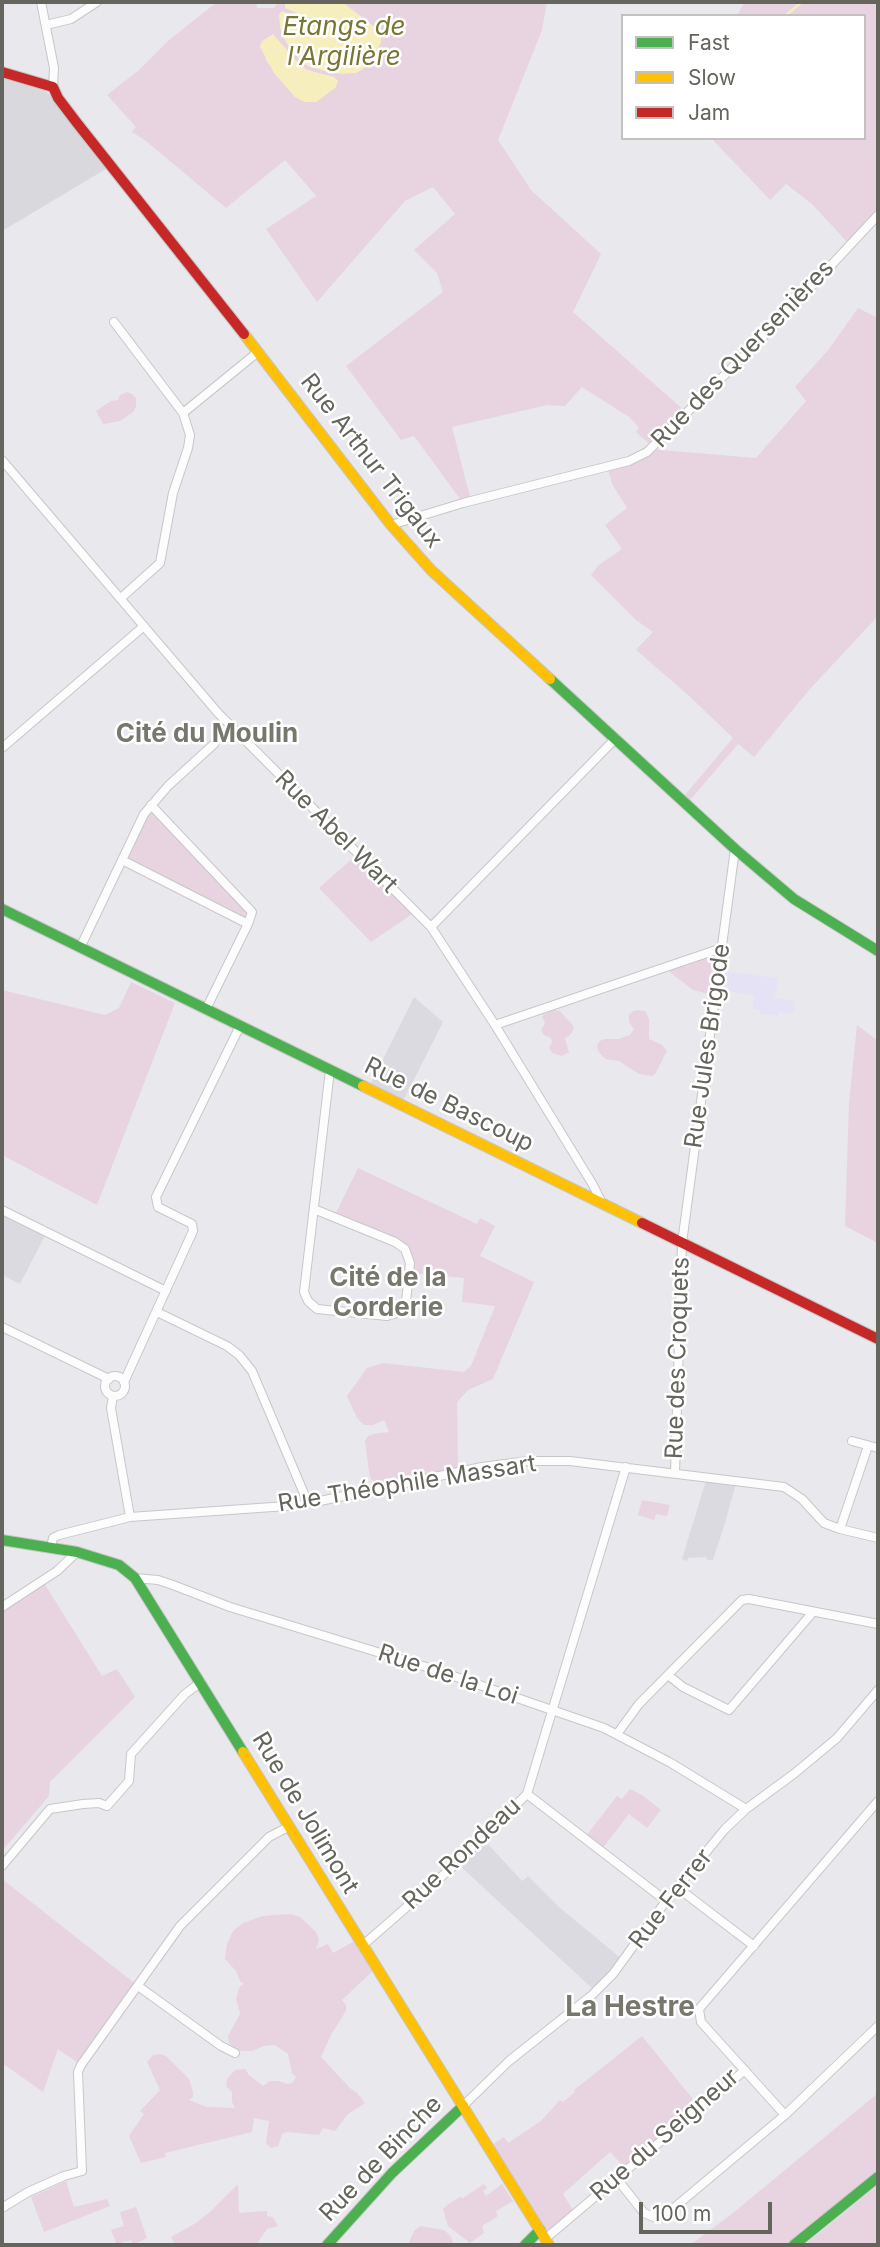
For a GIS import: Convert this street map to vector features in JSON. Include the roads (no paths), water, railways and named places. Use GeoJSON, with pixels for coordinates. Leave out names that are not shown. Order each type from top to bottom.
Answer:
{"type":"FeatureCollection","features":[{"type":"Feature","properties":{"kind":"street"},"geometry":{"type":"LineString","coordinates":[[2,72],[53,87],[54,68],[41,2]]}},
{"type":"Feature","properties":{"kind":"street"},"geometry":{"type":"LineString","coordinates":[[46,25],[71,19],[97,2]]}},
{"type":"Feature","properties":{"kind":"street","name":"Rue Arthur Trigaux"},"geometry":{"type":"LineString","coordinates":[[53,87],[76,123],[391,525],[431,570],[735,849],[809,909],[878,951]]}},
{"type":"Feature","properties":{"kind":"street","name":"Rue des Quersenières"},"geometry":{"type":"LineString","coordinates":[[391,525],[463,503],[629,461],[646,452],[783,317],[878,215]]}},
{"type":"Feature","properties":{"kind":"street"},"geometry":{"type":"LineString","coordinates":[[114,322],[183,413],[189,430],[189,443],[173,493],[160,563],[121,598]]}},
{"type":"Feature","properties":{"kind":"street"},"geometry":{"type":"LineString","coordinates":[[183,413],[258,352]]}},
{"type":"Feature","properties":{"kind":"street","name":"Rue Abel Wart"},"geometry":{"type":"LineString","coordinates":[[2,460],[231,727],[431,927],[495,1025],[602,1203]]}},
{"type":"Feature","properties":{"kind":"street"},"geometry":{"type":"LineString","coordinates":[[2,748],[144,626]]}},
{"type":"Feature","properties":{"kind":"street"},"geometry":{"type":"LineString","coordinates":[[222,736],[231,727]]}},
{"type":"Feature","properties":{"kind":"street"},"geometry":{"type":"LineString","coordinates":[[431,927],[616,738]]}},
{"type":"Feature","properties":{"kind":"street"},"geometry":{"type":"LineString","coordinates":[[80,948],[144,814],[151,804],[214,744]]}},
{"type":"Feature","properties":{"kind":"street"},"geometry":{"type":"LineString","coordinates":[[151,804],[252,912],[206,1009]]}},
{"type":"Feature","properties":{"kind":"street","name":"Rue Jules Brigode"},"geometry":{"type":"LineString","coordinates":[[682,1242],[735,849]]}},
{"type":"Feature","properties":{"kind":"street"},"geometry":{"type":"LineString","coordinates":[[122,860],[248,925]]}},
{"type":"Feature","properties":{"kind":"street","name":"Rue de Bascoup"},"geometry":{"type":"LineString","coordinates":[[2,909],[878,1339]]}},
{"type":"Feature","properties":{"kind":"street"},"geometry":{"type":"LineString","coordinates":[[495,1025],[722,948]]}},
{"type":"Feature","properties":{"kind":"street"},"geometry":{"type":"LineString","coordinates":[[109,1378],[105,1388],[108,1394],[113,1396],[122,1393],[124,1382],[192,1234],[192,1224],[158,1207],[156,1197],[240,1026]]}},
{"type":"Feature","properties":{"kind":"street"},"geometry":{"type":"LineString","coordinates":[[314,1209],[396,1242],[405,1249],[410,1263],[406,1302],[400,1312],[387,1316],[317,1309],[308,1301],[304,1292],[330,1070]]}},
{"type":"Feature","properties":{"kind":"street"},"geometry":{"type":"LineString","coordinates":[[2,1210],[166,1291]]}},
{"type":"Feature","properties":{"kind":"street","name":"Rue des Croquets"},"geometry":{"type":"LineString","coordinates":[[675,1473],[682,1242]]}},
{"type":"Feature","properties":{"kind":"street"},"geometry":{"type":"LineString","coordinates":[[157,1312],[227,1346],[239,1355],[252,1371],[308,1503]]}},
{"type":"Feature","properties":{"kind":"street"},"geometry":{"type":"LineString","coordinates":[[2,1327],[109,1378],[116,1376],[124,1382]]}},
{"type":"Feature","properties":{"kind":"street"},"geometry":{"type":"LineString","coordinates":[[113,1396],[111,1408],[130,1517]]}},
{"type":"Feature","properties":{"kind":"street"},"geometry":{"type":"LineString","coordinates":[[852,1441],[878,1448]]}},
{"type":"Feature","properties":{"kind":"street"},"geometry":{"type":"LineString","coordinates":[[839,1529],[868,1446]]}},
{"type":"Feature","properties":{"kind":"street","name":"Rue Théophile Massart"},"geometry":{"type":"LineString","coordinates":[[51,1547],[53,1538],[59,1535],[130,1517],[308,1503],[516,1461],[570,1461],[784,1487],[802,1499],[824,1523],[878,1538]]}},
{"type":"Feature","properties":{"kind":"street","name":"Rue Rondeau"},"geometry":{"type":"LineString","coordinates":[[362,1946],[457,1863],[527,1794],[626,1467]]}},
{"type":"Feature","properties":{"kind":"street","name":"Rue de Jolimont"},"geometry":{"type":"LineString","coordinates":[[2,1540],[77,1552],[120,1565],[135,1578],[545,2238]]}},
{"type":"Feature","properties":{"kind":"street"},"geometry":{"type":"LineString","coordinates":[[2,1607],[57,1571],[77,1552]]}},
{"type":"Feature","properties":{"kind":"street","name":"Rue de la Loi"},"geometry":{"type":"LineString","coordinates":[[135,1578],[173,1584],[230,1607],[553,1709],[617,1734],[746,1809]]}},
{"type":"Feature","properties":{"kind":"street"},"geometry":{"type":"LineString","coordinates":[[617,1734],[639,1704],[739,1601],[746,1599],[878,1624]]}},
{"type":"Feature","properties":{"kind":"street"},"geometry":{"type":"LineString","coordinates":[[668,1675],[683,1687],[729,1710],[813,1612]]}},
{"type":"Feature","properties":{"kind":"street"},"geometry":{"type":"LineString","coordinates":[[2,1866],[50,1809],[99,1803],[107,1806],[129,1781],[131,1754],[185,1694],[201,1682]]}},
{"type":"Feature","properties":{"kind":"street","name":"Rue Ferrer"},"geometry":{"type":"LineString","coordinates":[[463,2106],[509,2061],[592,1996],[725,1829],[746,1809],[837,1738],[878,1690]]}},
{"type":"Feature","properties":{"kind":"street"},"geometry":{"type":"LineString","coordinates":[[527,1794],[666,1901]]}},
{"type":"Feature","properties":{"kind":"street"},"geometry":{"type":"LineString","coordinates":[[678,1888],[754,1946],[878,1801]]}},
{"type":"Feature","properties":{"kind":"street"},"geometry":{"type":"LineString","coordinates":[[2,2208],[28,2192],[82,2171],[80,2068],[180,1926],[268,1837],[290,1826]]}},
{"type":"Feature","properties":{"kind":"street","name":"Rue du Seigneur"},"geometry":{"type":"LineString","coordinates":[[545,2238],[745,2070],[701,2022],[699,2009],[754,1946]]}},
{"type":"Feature","properties":{"kind":"street"},"geometry":{"type":"LineString","coordinates":[[138,1986],[221,2046],[235,2053]]}},
{"type":"Feature","properties":{"kind":"street"},"geometry":{"type":"LineString","coordinates":[[617,2179],[644,2213],[656,2218],[663,2217],[785,2115],[878,2026]]}},
{"type":"Feature","properties":{"kind":"street"},"geometry":{"type":"LineString","coordinates":[[745,2070],[785,2115]]}},
{"type":"Feature","properties":{"kind":"street","name":"Rue de Binche"},"geometry":{"type":"LineString","coordinates":[[325,2244],[363,2208],[392,2173],[463,2106]]}},
{"type":"Feature","properties":{"kind":"street"},"geometry":{"type":"LineString","coordinates":[[794,2245],[878,2177]]}},
{"type":"Feature","properties":{"kind":"street"},"geometry":{"type":"LineString","coordinates":[[525,2245],[545,2238]]}},
{"type":"Feature","properties":{"kind":"water","name":"Etangs de l'Argilière"},"geometry":{"type":"Polygon","coordinates":[[[285,2],[342,2],[378,30],[381,43],[364,68],[356,73],[331,73],[308,66],[286,42],[280,28],[279,15],[282,11],[314,26],[319,22],[285,8],[285,2]]]}},
{"type":"Feature","properties":{"kind":"water"},"geometry":{"type":"Polygon","coordinates":[[[273,34],[307,70],[334,77],[338,81],[336,87],[316,102],[305,102],[295,97],[274,73],[260,47],[262,41],[273,34]]]}},
{"type":"Feature","properties":{"kind":"waterway"},"geometry":{"type":"LineString","coordinates":[[787,14],[802,2]]}},
{"type":"Feature","properties":{"kind":"district","name":"Cité du Moulin"},"geometry":{"type":"Point","coordinates":[207,734]}},
{"type":"Feature","properties":{"kind":"district","name":"Cité de la Corderie"},"geometry":{"type":"Point","coordinates":[388,1293]}},
{"type":"Feature","properties":{"kind":"district","name":"La Hestre"},"geometry":{"type":"Point","coordinates":[630,2008]}}]}
